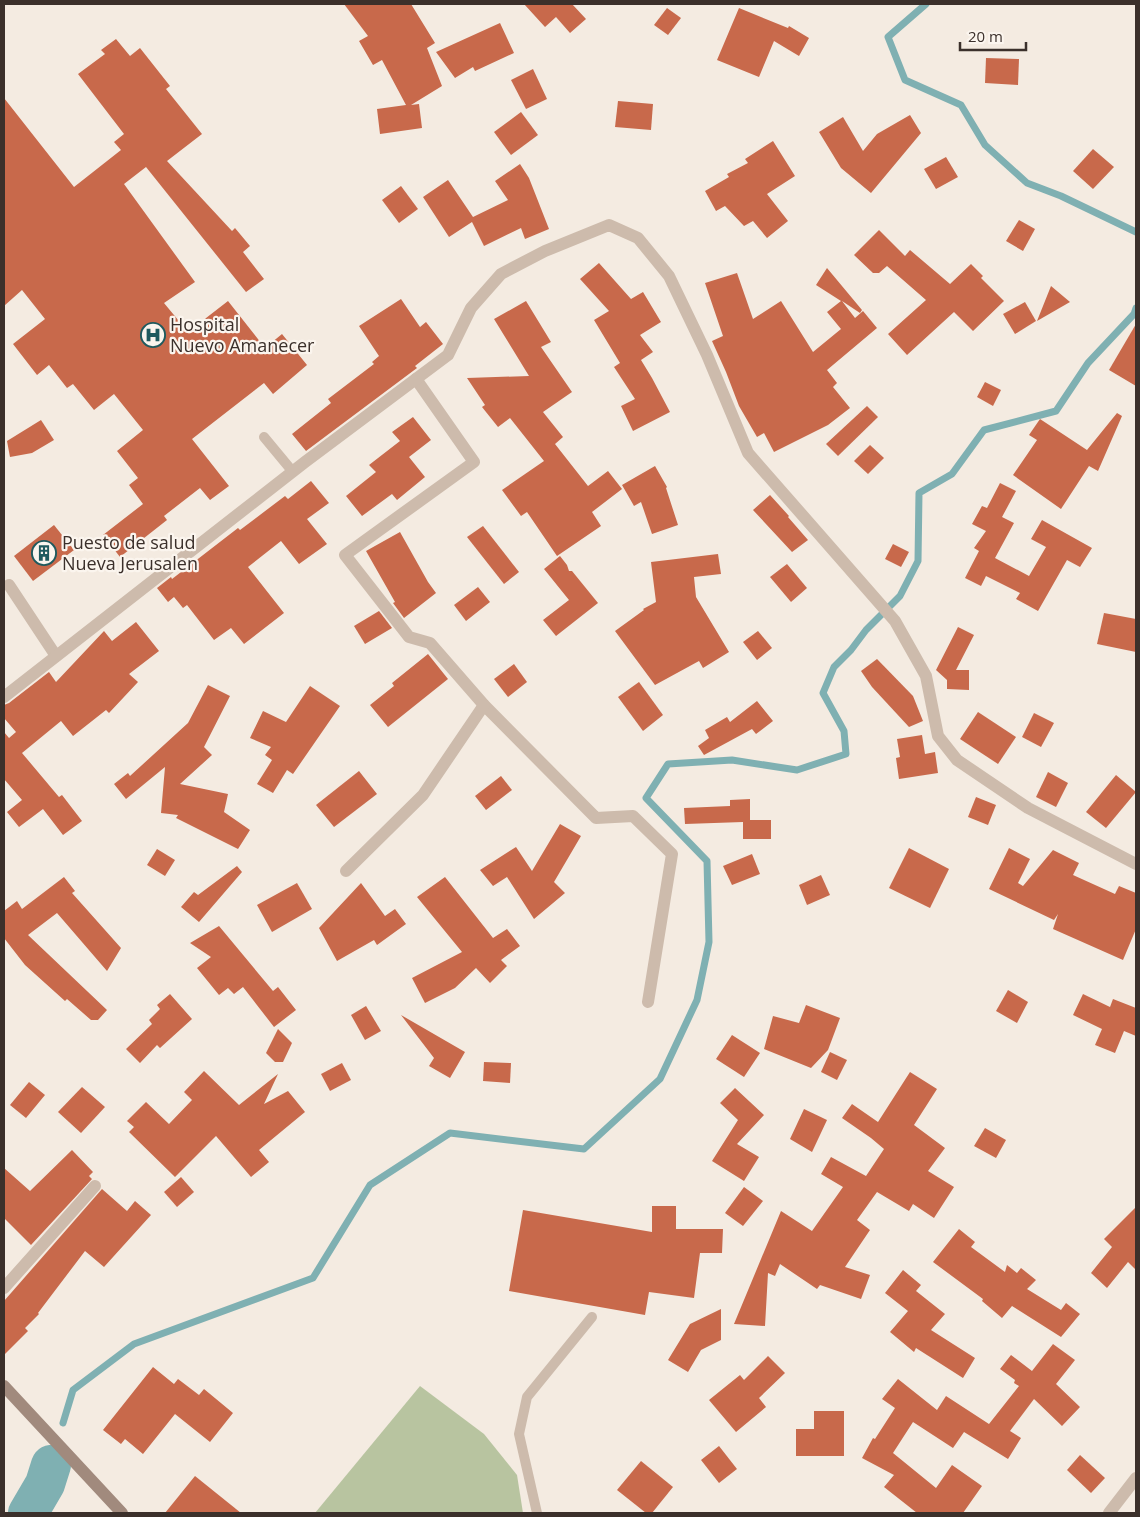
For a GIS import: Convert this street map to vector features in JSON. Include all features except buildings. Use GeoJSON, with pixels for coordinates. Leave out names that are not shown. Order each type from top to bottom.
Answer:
{"type":"FeatureCollection","features":[{"type":"Feature","properties":{"kind":"main road"},"geometry":{"type":"LineString","coordinates":[[4,1386],[122,1513]]}},
{"type":"Feature","properties":{"kind":"street"},"geometry":{"type":"LineString","coordinates":[[4,697],[293,472],[448,355],[471,308],[501,274],[545,250],[609,225],[638,238],[669,276],[707,355],[748,453],[871,596],[895,621],[926,676],[938,736],[958,760],[1028,808],[1136,864]]}},
{"type":"Feature","properties":{"kind":"street"},"geometry":{"type":"LineString","coordinates":[[416,379],[474,462],[345,555],[409,637],[430,643],[484,705],[596,818],[633,816],[672,854],[648,1002]]}},
{"type":"Feature","properties":{"kind":"street"},"geometry":{"type":"LineString","coordinates":[[9,585],[56,656]]}},
{"type":"Feature","properties":{"kind":"street"},"geometry":{"type":"LineString","coordinates":[[346,871],[423,795],[484,705]]}},
{"type":"Feature","properties":{"kind":"street"},"geometry":{"type":"LineString","coordinates":[[4,1288],[95,1186]]}},
{"type":"Feature","properties":{"kind":"street"},"geometry":{"type":"LineString","coordinates":[[1109,1513],[1136,1478]]}},
{"type":"Feature","properties":{"kind":"lane"},"geometry":{"type":"LineString","coordinates":[[264,437],[293,472]]}},
{"type":"Feature","properties":{"kind":"lane"},"geometry":{"type":"LineString","coordinates":[[537,1513],[519,1434],[527,1397],[592,1317]]}},
{"type":"Feature","properties":{"kind":"green space"},"geometry":{"type":"Polygon","coordinates":[[[420,1386],[484,1434],[517,1475],[523,1513],[315,1513],[420,1386]]]}},
{"type":"Feature","properties":{"kind":"waterway"},"geometry":{"type":"LineString","coordinates":[[926,4],[888,37],[905,80],[961,105],[985,145],[1027,183],[1061,196],[1136,232]]}},
{"type":"Feature","properties":{"kind":"waterway"},"geometry":{"type":"LineString","coordinates":[[63,1423],[73,1390],[134,1344],[313,1278],[370,1185],[450,1133],[584,1149],[660,1079],[697,1000],[709,942],[707,861],[646,798],[668,764],[732,760],[797,770],[846,754],[844,731],[823,693],[834,667],[851,650],[866,630],[900,596],[918,561],[919,493],[952,474],[984,430],[1056,411],[1088,363],[1134,314],[1136,308]]}},
{"type":"Feature","properties":{"kind":"waterway"},"geometry":{"type":"LineString","coordinates":[[28,1513],[45,1484],[51,1465]]}},
{"type":"Feature","properties":{"kind":"place","name":"Hospital Nuevo Amanecer"},"geometry":{"type":"Point","coordinates":[153,335]}},
{"type":"Feature","properties":{"kind":"place","name":"Puesto de salud Nueva Jerusalen"},"geometry":{"type":"Point","coordinates":[44,553]}}]}
